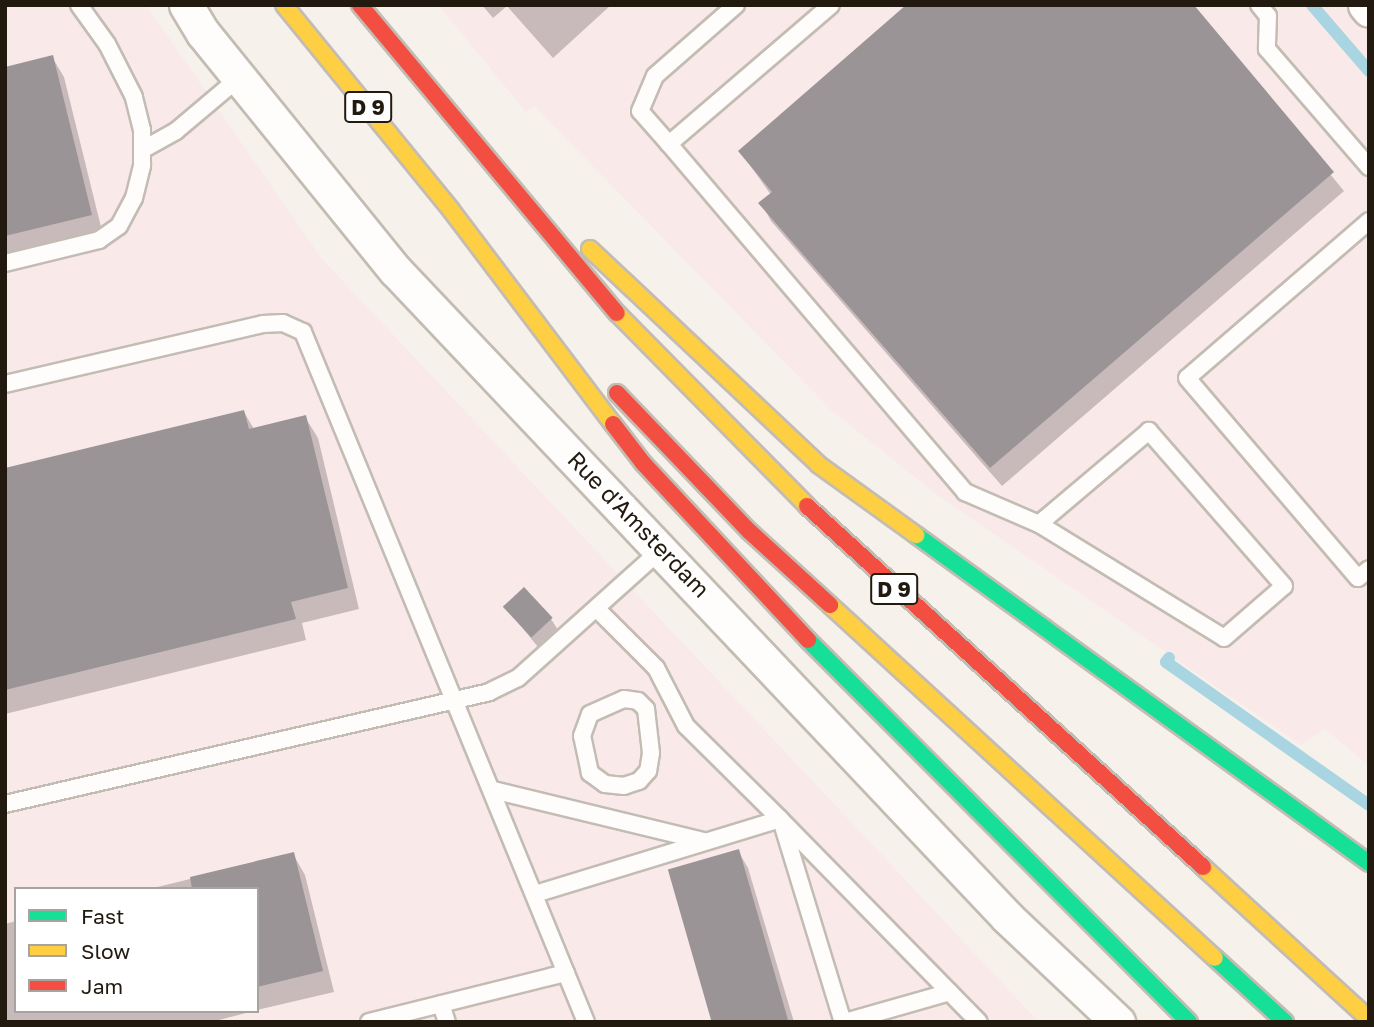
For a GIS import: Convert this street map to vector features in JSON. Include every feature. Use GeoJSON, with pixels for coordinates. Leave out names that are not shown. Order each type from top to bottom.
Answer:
{"type":"FeatureCollection","features":[{"type":"Feature","properties":{"kind":"highway","name":"D 9"},"geometry":{"type":"LineString","coordinates":[[284,5],[451,210],[596,371],[748,531],[1285,1022]]}},
{"type":"Feature","properties":{"kind":"highway","name":"D 9"},"geometry":{"type":"LineString","coordinates":[[360,5],[619,316],[789,490],[1369,1019]]}},
{"type":"Feature","properties":{"kind":"highway"},"geometry":{"type":"LineString","coordinates":[[457,122],[819,465],[1369,863]]}},
{"type":"Feature","properties":{"kind":"highway"},"geometry":{"type":"LineString","coordinates":[[451,210],[643,463],[786,618],[1189,1022]]}},
{"type":"Feature","properties":{"kind":"street","name":"Rue d'Amsterdam"},"geometry":{"type":"LineString","coordinates":[[186,5],[239,78],[396,271],[663,548],[1007,917],[1118,1022]]}},
{"type":"Feature","properties":{"kind":"street"},"geometry":{"type":"LineString","coordinates":[[1364,5],[1369,10]]}},
{"type":"Feature","properties":{"kind":"lane"},"geometry":{"type":"LineString","coordinates":[[5,263],[99,240],[119,226],[135,198],[142,150],[134,97],[107,44],[79,5]]}},
{"type":"Feature","properties":{"kind":"lane"},"geometry":{"type":"LineString","coordinates":[[736,5],[655,76],[640,111],[965,492],[1039,524],[1224,638],[1284,586],[1149,431],[1039,524]]}},
{"type":"Feature","properties":{"kind":"lane"},"geometry":{"type":"LineString","coordinates":[[670,144],[831,5]]}},
{"type":"Feature","properties":{"kind":"lane"},"geometry":{"type":"LineString","coordinates":[[1259,5],[1268,16],[1267,49],[1369,167]]}},
{"type":"Feature","properties":{"kind":"lane"},"geometry":{"type":"LineString","coordinates":[[142,150],[176,131],[239,78]]}},
{"type":"Feature","properties":{"kind":"lane"},"geometry":{"type":"LineString","coordinates":[[1369,220],[1187,378],[1358,578],[1369,569]]}},
{"type":"Feature","properties":{"kind":"lane"},"geometry":{"type":"LineString","coordinates":[[5,384],[263,324],[283,323],[303,332],[586,1022]]}},
{"type":"Feature","properties":{"kind":"lane"},"geometry":{"type":"LineString","coordinates":[[5,804],[456,701],[518,678],[597,610],[663,548]]}},
{"type":"Feature","properties":{"kind":"lane"},"geometry":{"type":"LineString","coordinates":[[597,610],[656,668],[686,726],[979,1022]]}},
{"type":"Feature","properties":{"kind":"lane"},"geometry":{"type":"LineString","coordinates":[[638,701],[646,709],[650,727],[648,771],[639,781],[624,786],[605,784],[590,773],[582,736],[590,714],[605,704],[638,701]]}},
{"type":"Feature","properties":{"kind":"lane"},"geometry":{"type":"LineString","coordinates":[[650,727],[676,711]]}},
{"type":"Feature","properties":{"kind":"lane"},"geometry":{"type":"LineString","coordinates":[[493,790],[705,842]]}},
{"type":"Feature","properties":{"kind":"lane"},"geometry":{"type":"LineString","coordinates":[[535,894],[780,819]]}},
{"type":"Feature","properties":{"kind":"lane"},"geometry":{"type":"LineString","coordinates":[[780,819],[844,1022],[950,992]]}},
{"type":"Feature","properties":{"kind":"lane"},"geometry":{"type":"LineString","coordinates":[[369,1022],[566,973]]}},
{"type":"Feature","properties":{"kind":"lane"},"geometry":{"type":"LineString","coordinates":[[441,1004],[447,1022]]}},
{"type":"Feature","properties":{"kind":"shaded area"},"geometry":{"type":"Polygon","coordinates":[[[5,5],[146,5],[322,259],[1039,1022],[5,1022],[5,5]]]}},
{"type":"Feature","properties":{"kind":"shaded area"},"geometry":{"type":"Polygon","coordinates":[[[438,5],[1369,5],[1369,766],[1325,729],[1301,745],[940,497],[832,411],[534,106],[526,112],[438,5]]]}},
{"type":"Feature","properties":{"kind":"building"},"geometry":{"type":"Polygon","coordinates":[[[906,5],[1194,5],[1334,172],[990,468],[758,203],[772,192],[738,151],[906,5]]]}},
{"type":"Feature","properties":{"kind":"building"},"geometry":{"type":"Polygon","coordinates":[[[53,55],[92,215],[5,236],[5,67],[53,55]]]}},
{"type":"Feature","properties":{"kind":"building"},"geometry":{"type":"Polygon","coordinates":[[[244,410],[249,429],[306,415],[348,588],[291,602],[296,619],[5,690],[5,468],[244,410]]]}},
{"type":"Feature","properties":{"kind":"building"},"geometry":{"type":"Polygon","coordinates":[[[524,587],[553,618],[531,637],[503,607],[524,587]]]}},
{"type":"Feature","properties":{"kind":"building"},"geometry":{"type":"Polygon","coordinates":[[[739,849],[789,1022],[712,1022],[668,869],[739,849]]]}},
{"type":"Feature","properties":{"kind":"building"},"geometry":{"type":"Polygon","coordinates":[[[294,852],[323,971],[259,987],[259,887],[192,887],[190,877],[294,852]]]}},
{"type":"Feature","properties":{"kind":"waterway"},"geometry":{"type":"LineString","coordinates":[[1312,5],[1369,71]]}},
{"type":"Feature","properties":{"kind":"waterway"},"geometry":{"type":"LineString","coordinates":[[1169,658],[1166,662],[1369,805]]}},
{"type":"Feature","properties":{"kind":"traffic: fast"},"geometry":{"type":"LineString","coordinates":[[916,535],[1369,863]]}},
{"type":"Feature","properties":{"kind":"traffic: fast"},"geometry":{"type":"LineString","coordinates":[[808,640],[1189,1022]]}},
{"type":"Feature","properties":{"kind":"traffic: fast"},"geometry":{"type":"LineString","coordinates":[[1215,958],[1285,1022]]}},
{"type":"Feature","properties":{"kind":"traffic: slow"},"geometry":{"type":"LineString","coordinates":[[284,5],[451,210],[613,424]]}},
{"type":"Feature","properties":{"kind":"traffic: slow"},"geometry":{"type":"LineString","coordinates":[[590,249],[819,465],[916,535]]}},
{"type":"Feature","properties":{"kind":"traffic: slow"},"geometry":{"type":"LineString","coordinates":[[617,313],[807,506]]}},
{"type":"Feature","properties":{"kind":"traffic: slow"},"geometry":{"type":"LineString","coordinates":[[830,605],[1215,958]]}},
{"type":"Feature","properties":{"kind":"traffic: slow"},"geometry":{"type":"LineString","coordinates":[[1203,867],[1369,1019]]}},
{"type":"Feature","properties":{"kind":"traffic: jam"},"geometry":{"type":"LineString","coordinates":[[360,5],[617,313]]}},
{"type":"Feature","properties":{"kind":"traffic: jam"},"geometry":{"type":"LineString","coordinates":[[617,393],[749,531],[830,605]]}},
{"type":"Feature","properties":{"kind":"traffic: jam"},"geometry":{"type":"LineString","coordinates":[[613,424],[643,463],[808,640]]}},
{"type":"Feature","properties":{"kind":"traffic: jam"},"geometry":{"type":"LineString","coordinates":[[807,506],[1203,867]]}}]}
